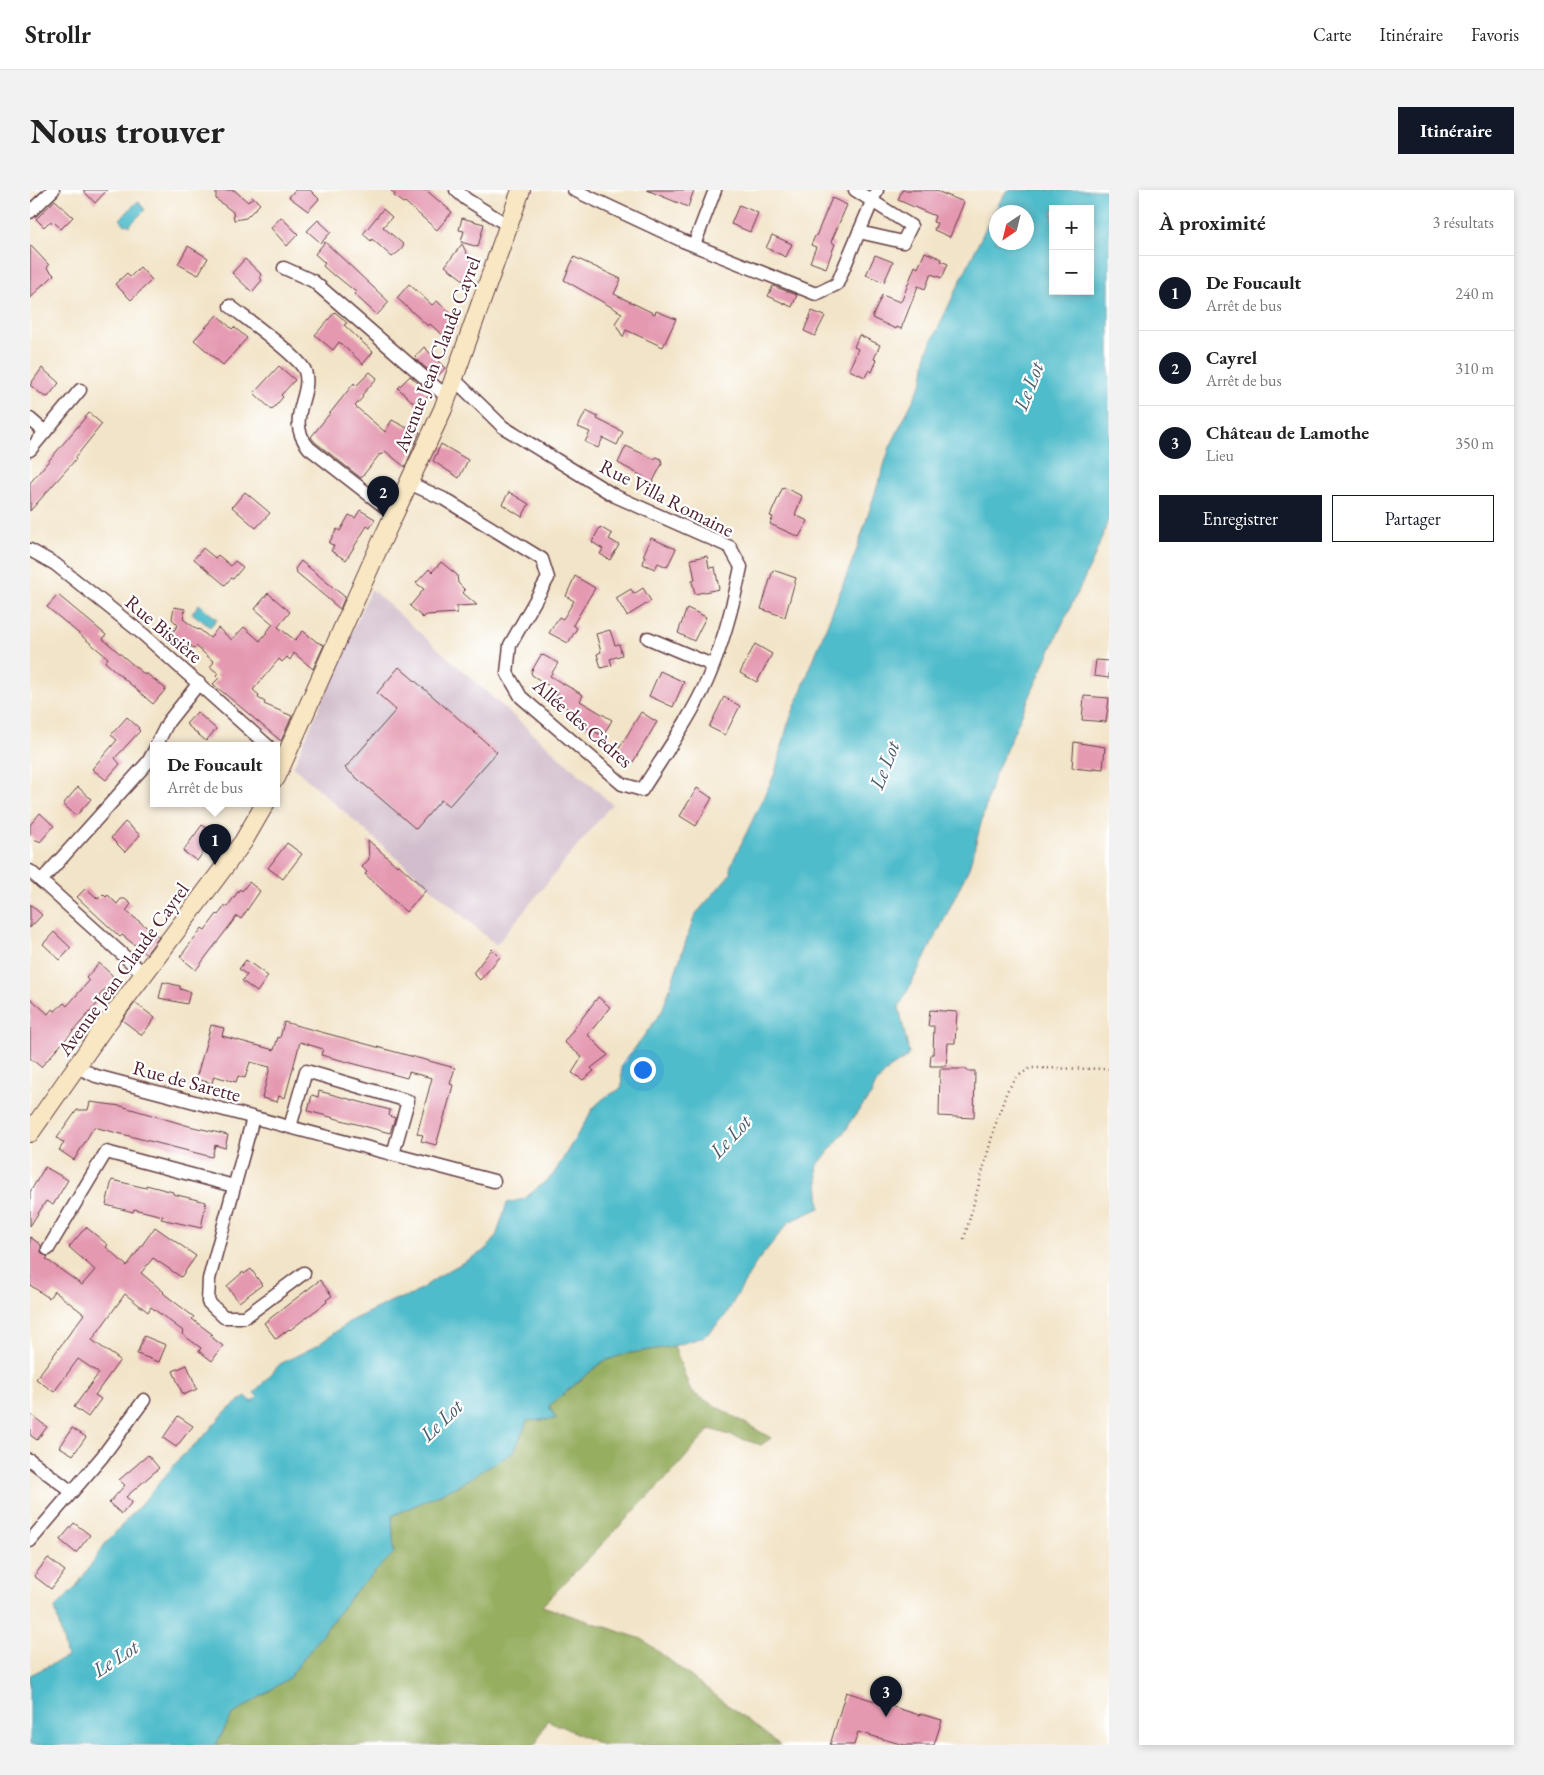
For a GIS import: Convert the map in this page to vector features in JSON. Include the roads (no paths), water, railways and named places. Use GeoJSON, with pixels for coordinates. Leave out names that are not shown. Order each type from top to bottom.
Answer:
{"type":"FeatureCollection","features":[{"type":"Feature","properties":{"kind":"main road","name":"Avenue Jean Claude Cayrel"},"geometry":{"type":"LineString","coordinates":[[281,756],[447,398],[521,190]]}},
{"type":"Feature","properties":{"kind":"main road","name":"Avenue Jean Claude Cayrel"},"geometry":{"type":"LineString","coordinates":[[32,1125],[244,842],[263,807]]}},
{"type":"Feature","properties":{"kind":"street"},"geometry":{"type":"LineString","coordinates":[[30,212],[53,190]]}},
{"type":"Feature","properties":{"kind":"street"},"geometry":{"type":"LineString","coordinates":[[456,190],[466,199],[508,226]]}},
{"type":"Feature","properties":{"kind":"street"},"geometry":{"type":"LineString","coordinates":[[574,190],[694,245],[816,294],[837,284],[875,195]]}},
{"type":"Feature","properties":{"kind":"street"},"geometry":{"type":"LineString","coordinates":[[694,245],[715,190]]}},
{"type":"Feature","properties":{"kind":"street"},"geometry":{"type":"LineString","coordinates":[[855,190],[875,195],[911,226],[903,242],[859,232]]}},
{"type":"Feature","properties":{"kind":"street"},"geometry":{"type":"LineString","coordinates":[[284,268],[313,281],[447,398]]}},
{"type":"Feature","properties":{"kind":"street"},"geometry":{"type":"LineString","coordinates":[[230,306],[294,357],[304,369],[306,384],[299,417],[302,440],[309,448],[394,514]]}},
{"type":"Feature","properties":{"kind":"street","name":"Rue Villa Romaine"},"geometry":{"type":"LineString","coordinates":[[454,379],[503,427],[615,496],[730,547],[741,567],[732,610],[706,681],[663,757]]}},
{"type":"Feature","properties":{"kind":"street"},"geometry":{"type":"LineString","coordinates":[[30,450],[80,390]]}},
{"type":"Feature","properties":{"kind":"street"},"geometry":{"type":"LineString","coordinates":[[30,419],[45,432]]}},
{"type":"Feature","properties":{"kind":"street","name":"Allée des Cèdres"},"geometry":{"type":"LineString","coordinates":[[409,483],[444,499],[542,558],[548,578],[510,646],[507,673],[521,697],[622,784],[642,790],[663,757]]}},
{"type":"Feature","properties":{"kind":"street","name":"Rue Bissière"},"geometry":{"type":"LineString","coordinates":[[30,550],[55,564],[144,635],[264,742]]}},
{"type":"Feature","properties":{"kind":"street"},"geometry":{"type":"LineString","coordinates":[[648,638],[712,665]]}},
{"type":"Feature","properties":{"kind":"street"},"geometry":{"type":"LineString","coordinates":[[158,742],[168,722],[199,683]]}},
{"type":"Feature","properties":{"kind":"street"},"geometry":{"type":"LineString","coordinates":[[41,882],[150,758]]}},
{"type":"Feature","properties":{"kind":"street"},"geometry":{"type":"LineString","coordinates":[[30,871],[144,974]]}},
{"type":"Feature","properties":{"kind":"street","name":"Rue de Sarette"},"geometry":{"type":"LineString","coordinates":[[77,1067],[96,1076],[494,1180]]}},
{"type":"Feature","properties":{"kind":"street"},"geometry":{"type":"LineString","coordinates":[[290,1127],[306,1071],[408,1101],[393,1154]]}},
{"type":"Feature","properties":{"kind":"street"},"geometry":{"type":"LineString","coordinates":[[253,1118],[209,1279],[208,1302],[224,1317],[245,1317],[304,1273]]}},
{"type":"Feature","properties":{"kind":"street"},"geometry":{"type":"LineString","coordinates":[[48,1249],[106,1152],[234,1186]]}},
{"type":"Feature","properties":{"kind":"street"},"geometry":{"type":"LineString","coordinates":[[30,1541],[102,1457],[144,1400]]}},
{"type":"Feature","properties":{"kind":"street"},"geometry":{"type":"LineString","coordinates":[[30,1460],[72,1492]]}},
{"type":"Feature","properties":{"kind":"water","name":"Le Lot"},"geometry":{"type":"Polygon","coordinates":[[[1007,190],[1109,190],[1109,518],[1094,558],[993,779],[969,868],[899,1007],[909,1053],[906,1058],[889,1069],[875,1085],[871,1095],[849,1126],[817,1166],[820,1208],[789,1222],[756,1263],[725,1316],[710,1332],[703,1337],[674,1346],[625,1354],[602,1362],[549,1406],[556,1419],[527,1421],[514,1452],[455,1487],[392,1516],[394,1553],[352,1595],[289,1678],[232,1715],[216,1745],[30,1745],[30,1675],[67,1657],[55,1608],[75,1588],[105,1544],[181,1457],[203,1437],[225,1412],[246,1396],[252,1402],[258,1397],[254,1393],[280,1364],[318,1345],[350,1321],[394,1300],[412,1295],[444,1273],[482,1252],[492,1243],[497,1234],[507,1203],[524,1199],[553,1175],[594,1107],[604,1098],[622,1088],[621,1067],[662,1011],[695,915],[732,872],[730,870],[731,865],[775,773],[788,724],[857,549],[890,447],[923,380],[927,351],[989,221],[989,250],[1034,250],[1034,205],[998,205],[1007,190]]]}},
{"type":"Feature","properties":{"kind":"water"},"geometry":{"type":"Polygon","coordinates":[[[138,201],[145,210],[129,226],[125,225],[120,219],[138,201]]]}},
{"type":"Feature","properties":{"kind":"water"},"geometry":{"type":"Polygon","coordinates":[[[199,604],[217,619],[210,627],[192,613],[199,604]]]}},
{"type":"Feature","properties":{"kind":"place","name":"Cayrel"},"geometry":{"type":"Point","coordinates":[383,517]}},
{"type":"Feature","properties":{"kind":"place","name":"De Foucault"},"geometry":{"type":"Point","coordinates":[215,865]}},
{"type":"Feature","properties":{"kind":"place","name":"Château de Lamothe"},"geometry":{"type":"Point","coordinates":[886,1717]}}]}
